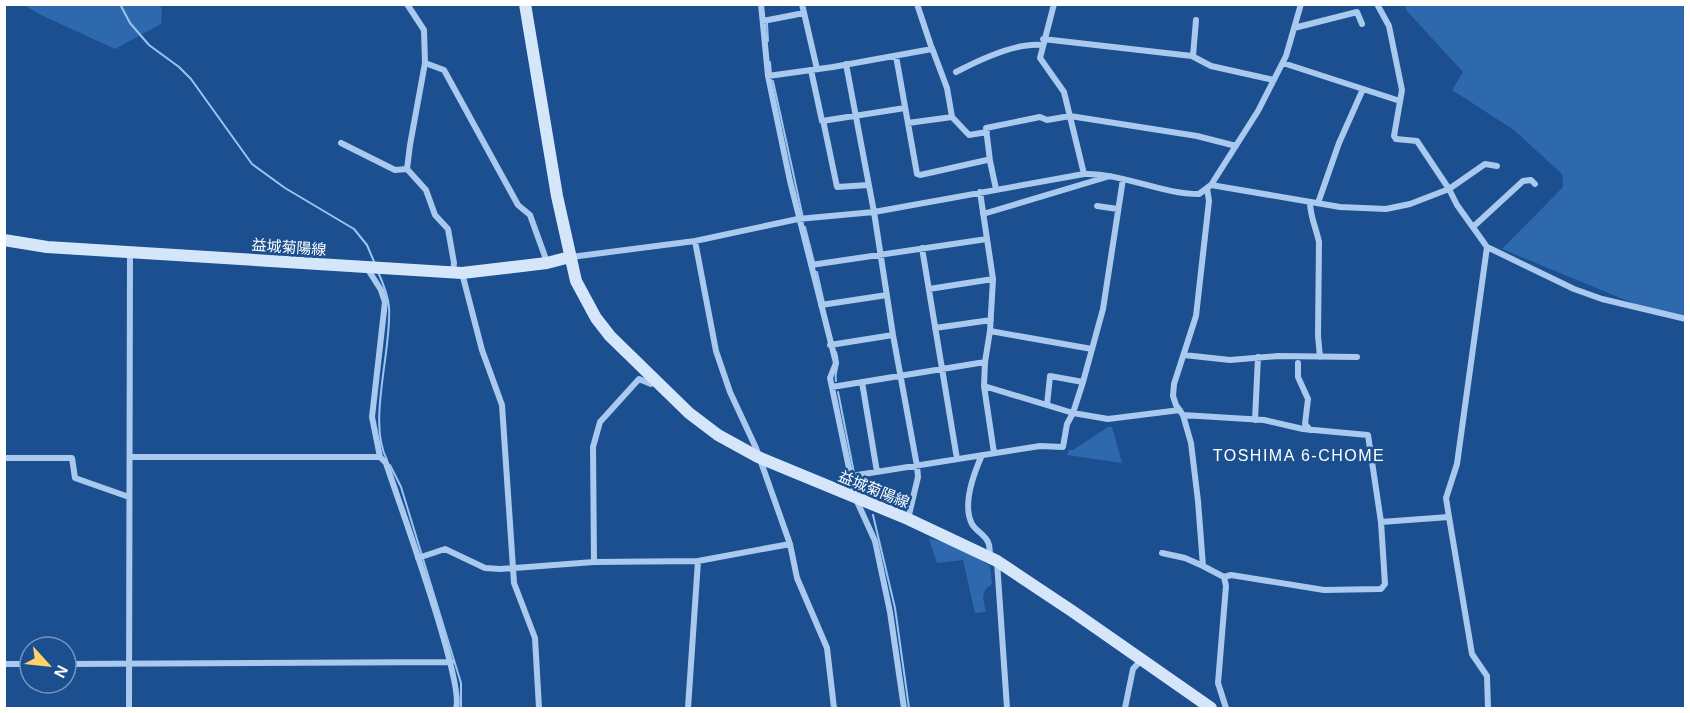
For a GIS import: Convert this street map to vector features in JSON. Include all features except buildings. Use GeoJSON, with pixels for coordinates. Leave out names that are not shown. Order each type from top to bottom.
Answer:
{"type":"FeatureCollection","features":[{"type":"Feature","properties":{"kind":"main road","name":"益城菊陽線"},"geometry":{"type":"LineString","coordinates":[[525,4],[557,196],[576,281],[596,318],[610,336],[655,380],[718,435],[758,457],[909,519],[993,559],[1211,708]]}},
{"type":"Feature","properties":{"kind":"main road","name":"益城菊陽線"},"geometry":{"type":"LineString","coordinates":[[4,240],[47,247],[457,273],[547,263],[570,257]]}},
{"type":"Feature","properties":{"kind":"street"},"geometry":{"type":"LineString","coordinates":[[407,4],[424,30],[425,63],[410,145],[408,169],[426,190],[435,215],[448,229],[457,273],[502,405],[514,583],[536,638],[538,708]]}},
{"type":"Feature","properties":{"kind":"street"},"geometry":{"type":"LineString","coordinates":[[761,4],[768,76],[798,219],[836,363],[830,378],[855,497],[875,541],[890,612],[904,708]]}},
{"type":"Feature","properties":{"kind":"street"},"geometry":{"type":"LineString","coordinates":[[802,4],[820,120],[823,120],[837,187],[868,185]]}},
{"type":"Feature","properties":{"kind":"street"},"geometry":{"type":"LineString","coordinates":[[917,4],[947,88],[952,117],[969,135],[987,132]]}},
{"type":"Feature","properties":{"kind":"street"},"geometry":{"type":"LineString","coordinates":[[1054,4],[1042,42],[1040,58],[1064,92],[1084,174]]}},
{"type":"Feature","properties":{"kind":"street"},"geometry":{"type":"LineString","coordinates":[[570,257],[695,241],[798,219],[874,212],[1084,174],[1102,174],[1190,194],[1199,194],[1209,186],[1236,146],[1275,80],[1283,63],[1301,4]]}},
{"type":"Feature","properties":{"kind":"street"},"geometry":{"type":"LineString","coordinates":[[1377,4],[1389,26],[1402,90],[1394,136],[1399,140],[1417,141],[1457,205],[1487,247],[1574,289],[1602,299],[1686,319]]}},
{"type":"Feature","properties":{"kind":"street"},"geometry":{"type":"LineString","coordinates":[[1294,28],[1357,12],[1362,24]]}},
{"type":"Feature","properties":{"kind":"street"},"geometry":{"type":"LineString","coordinates":[[763,21],[804,13]]}},
{"type":"Feature","properties":{"kind":"street"},"geometry":{"type":"LineString","coordinates":[[1193,56],[1196,20]]}},
{"type":"Feature","properties":{"kind":"street"},"geometry":{"type":"LineString","coordinates":[[956,72],[1022,46],[1042,42],[1193,56],[1211,66],[1275,80]]}},
{"type":"Feature","properties":{"kind":"street"},"geometry":{"type":"LineString","coordinates":[[768,76],[814,70],[932,48]]}},
{"type":"Feature","properties":{"kind":"street"},"geometry":{"type":"LineString","coordinates":[[896,56],[917,174],[990,161]]}},
{"type":"Feature","properties":{"kind":"street"},"geometry":{"type":"LineString","coordinates":[[425,63],[444,70],[519,206],[530,215],[547,263]]}},
{"type":"Feature","properties":{"kind":"street"},"geometry":{"type":"LineString","coordinates":[[1283,63],[1400,101]]}},
{"type":"Feature","properties":{"kind":"street"},"geometry":{"type":"LineString","coordinates":[[846,64],[874,212],[886,295],[917,466],[918,477],[909,519]]}},
{"type":"Feature","properties":{"kind":"street"},"geometry":{"type":"LineString","coordinates":[[1318,204],[1363,89]]}},
{"type":"Feature","properties":{"kind":"street"},"geometry":{"type":"LineString","coordinates":[[823,120],[905,108]]}},
{"type":"Feature","properties":{"kind":"street"},"geometry":{"type":"LineString","coordinates":[[996,189],[986,129],[1040,117],[1047,120],[1070,116],[1197,136],[1236,146]]}},
{"type":"Feature","properties":{"kind":"street"},"geometry":{"type":"LineString","coordinates":[[908,123],[952,117]]}},
{"type":"Feature","properties":{"kind":"street"},"geometry":{"type":"LineString","coordinates":[[341,143],[396,170],[408,169]]}},
{"type":"Feature","properties":{"kind":"street"},"geometry":{"type":"LineString","coordinates":[[1209,186],[1361,209],[1396,207],[1449,189],[1482,165],[1497,166]]}},
{"type":"Feature","properties":{"kind":"street"},"geometry":{"type":"LineString","coordinates":[[983,214],[1111,176]]}},
{"type":"Feature","properties":{"kind":"street"},"geometry":{"type":"LineString","coordinates":[[851,476],[1040,446],[1063,447],[1067,424],[1083,382],[1103,309],[1123,179]]}},
{"type":"Feature","properties":{"kind":"street"},"geometry":{"type":"LineString","coordinates":[[1473,227],[1523,181],[1531,180],[1535,184]]}},
{"type":"Feature","properties":{"kind":"street"},"geometry":{"type":"LineString","coordinates":[[1203,566],[1193,455],[1182,412],[1173,396],[1174,384],[1196,316],[1209,186]]}},
{"type":"Feature","properties":{"kind":"street"},"geometry":{"type":"LineString","coordinates":[[980,192],[993,279],[984,386],[994,453]]}},
{"type":"Feature","properties":{"kind":"street"},"geometry":{"type":"LineString","coordinates":[[1310,202],[1310,216],[1316,228],[1318,242],[1320,357]]}},
{"type":"Feature","properties":{"kind":"street"},"geometry":{"type":"LineString","coordinates":[[1098,206],[1118,209]]}},
{"type":"Feature","properties":{"kind":"street"},"geometry":{"type":"LineString","coordinates":[[811,265],[987,239]]}},
{"type":"Feature","properties":{"kind":"street"},"geometry":{"type":"LineString","coordinates":[[695,241],[716,351],[730,392],[756,448],[790,544],[797,578],[827,648],[834,708]]}},
{"type":"Feature","properties":{"kind":"street"},"geometry":{"type":"LineString","coordinates":[[1487,247],[1457,464],[1446,498],[1472,654],[1486,676],[1488,708]]}},
{"type":"Feature","properties":{"kind":"street"},"geometry":{"type":"LineString","coordinates":[[922,248],[957,459]]}},
{"type":"Feature","properties":{"kind":"street"},"geometry":{"type":"LineString","coordinates":[[129,708],[130,252]]}},
{"type":"Feature","properties":{"kind":"street"},"geometry":{"type":"LineString","coordinates":[[374,268],[385,302],[372,417],[380,457],[386,464],[422,557],[451,662],[458,702],[456,708]]}},
{"type":"Feature","properties":{"kind":"street"},"geometry":{"type":"LineString","coordinates":[[928,289],[993,279]]}},
{"type":"Feature","properties":{"kind":"street"},"geometry":{"type":"LineString","coordinates":[[820,305],[886,295]]}},
{"type":"Feature","properties":{"kind":"street"},"geometry":{"type":"LineString","coordinates":[[935,328],[991,320]]}},
{"type":"Feature","properties":{"kind":"street"},"geometry":{"type":"LineString","coordinates":[[990,331],[1092,349]]}},
{"type":"Feature","properties":{"kind":"street"},"geometry":{"type":"LineString","coordinates":[[830,345],[893,335]]}},
{"type":"Feature","properties":{"kind":"street"},"geometry":{"type":"LineString","coordinates":[[1184,355],[1230,360],[1278,356],[1357,357]]}},
{"type":"Feature","properties":{"kind":"street"},"geometry":{"type":"LineString","coordinates":[[1255,420],[1258,357]]}},
{"type":"Feature","properties":{"kind":"street"},"geometry":{"type":"LineString","coordinates":[[832,387],[985,362]]}},
{"type":"Feature","properties":{"kind":"street"},"geometry":{"type":"LineString","coordinates":[[1298,363],[1298,377],[1308,399],[1305,424],[1310,430]]}},
{"type":"Feature","properties":{"kind":"street"},"geometry":{"type":"LineString","coordinates":[[1047,405],[1050,376],[1083,382]]}},
{"type":"Feature","properties":{"kind":"street"},"geometry":{"type":"LineString","coordinates":[[594,562],[593,447],[600,423],[639,379],[651,384],[655,380]]}},
{"type":"Feature","properties":{"kind":"street"},"geometry":{"type":"LineString","coordinates":[[862,382],[877,472]]}},
{"type":"Feature","properties":{"kind":"street"},"geometry":{"type":"LineString","coordinates":[[984,386],[1073,413],[1108,419],[1182,412],[1255,420],[1310,430],[1339,429],[1368,435],[1381,522],[1385,584],[1381,589],[1324,590],[1231,575],[1224,577],[1185,558],[1162,553]]}},
{"type":"Feature","properties":{"kind":"street"},"geometry":{"type":"LineString","coordinates":[[982,455],[970,492],[971,522],[988,542],[993,559],[1007,708]]}},
{"type":"Feature","properties":{"kind":"street"},"geometry":{"type":"LineString","coordinates":[[130,458],[380,457]]}},
{"type":"Feature","properties":{"kind":"street"},"geometry":{"type":"LineString","coordinates":[[4,458],[72,458],[75,478],[129,497]]}},
{"type":"Feature","properties":{"kind":"street"},"geometry":{"type":"LineString","coordinates":[[1381,522],[1449,517]]}},
{"type":"Feature","properties":{"kind":"street"},"geometry":{"type":"LineString","coordinates":[[422,557],[445,549],[485,568],[514,569],[594,562],[698,561],[790,544]]}},
{"type":"Feature","properties":{"kind":"street"},"geometry":{"type":"LineString","coordinates":[[688,708],[698,561]]}},
{"type":"Feature","properties":{"kind":"street"},"geometry":{"type":"LineString","coordinates":[[1224,577],[1226,586],[1218,684],[1226,708]]}},
{"type":"Feature","properties":{"kind":"street"},"geometry":{"type":"LineString","coordinates":[[1125,708],[1133,669],[1141,660]]}},
{"type":"Feature","properties":{"kind":"street"},"geometry":{"type":"LineString","coordinates":[[78,664],[451,662]]}},
{"type":"Feature","properties":{"kind":"shaded area"},"geometry":{"type":"Polygon","coordinates":[[[24,5],[160,5],[161,24],[115,49],[24,5]]]}},
{"type":"Feature","properties":{"kind":"shaded area"},"geometry":{"type":"Polygon","coordinates":[[[1406,5],[1685,5],[1685,319],[1657,313],[1502,249],[1563,187],[1562,174],[1514,130],[1452,90],[1463,72],[1406,10],[1406,5]]]}},
{"type":"Feature","properties":{"kind":"shaded area"},"geometry":{"type":"Polygon","coordinates":[[[1108,427],[1112,427],[1122,463],[1067,455],[1069,450],[1073,450],[1108,427]]]}},
{"type":"Feature","properties":{"kind":"shaded area"},"geometry":{"type":"Polygon","coordinates":[[[929,539],[953,546],[990,566],[992,584],[983,596],[986,612],[975,613],[963,560],[937,563],[929,539]]]}},
{"type":"Feature","properties":{"kind":"waterway"},"geometry":{"type":"LineString","coordinates":[[120,4],[130,23],[149,45],[191,79],[252,164],[285,188],[354,229],[367,245],[375,264]]}},
{"type":"Feature","properties":{"kind":"waterway"},"geometry":{"type":"LineString","coordinates":[[767,23],[768,41]]}},
{"type":"Feature","properties":{"kind":"waterway"},"geometry":{"type":"LineString","coordinates":[[770,62],[771,74]]}},
{"type":"Feature","properties":{"kind":"waterway"},"geometry":{"type":"LineString","coordinates":[[773,81],[803,218]]}},
{"type":"Feature","properties":{"kind":"waterway"},"geometry":{"type":"LineString","coordinates":[[805,227],[814,262]]}},
{"type":"Feature","properties":{"kind":"waterway"},"geometry":{"type":"LineString","coordinates":[[378,272],[389,307],[379,427],[381,445],[387,460]]}},
{"type":"Feature","properties":{"kind":"waterway"},"geometry":{"type":"LineString","coordinates":[[817,272],[824,303]]}},
{"type":"Feature","properties":{"kind":"waterway"},"geometry":{"type":"LineString","coordinates":[[836,352],[838,362],[836,381]]}},
{"type":"Feature","properties":{"kind":"waterway"},"geometry":{"type":"LineString","coordinates":[[838,392],[854,473]]}},
{"type":"Feature","properties":{"kind":"waterway"},"geometry":{"type":"LineString","coordinates":[[390,465],[401,487],[461,683],[461,708]]}},
{"type":"Feature","properties":{"kind":"waterway"},"geometry":{"type":"LineString","coordinates":[[856,481],[860,490]]}},
{"type":"Feature","properties":{"kind":"waterway"},"geometry":{"type":"LineString","coordinates":[[873,515],[895,608],[909,708]]}},
{"type":"Feature","properties":{"kind":"district","name":"TOSHIMA 6-CHOME"},"geometry":{"type":"Point","coordinates":[1299,455]}}]}
